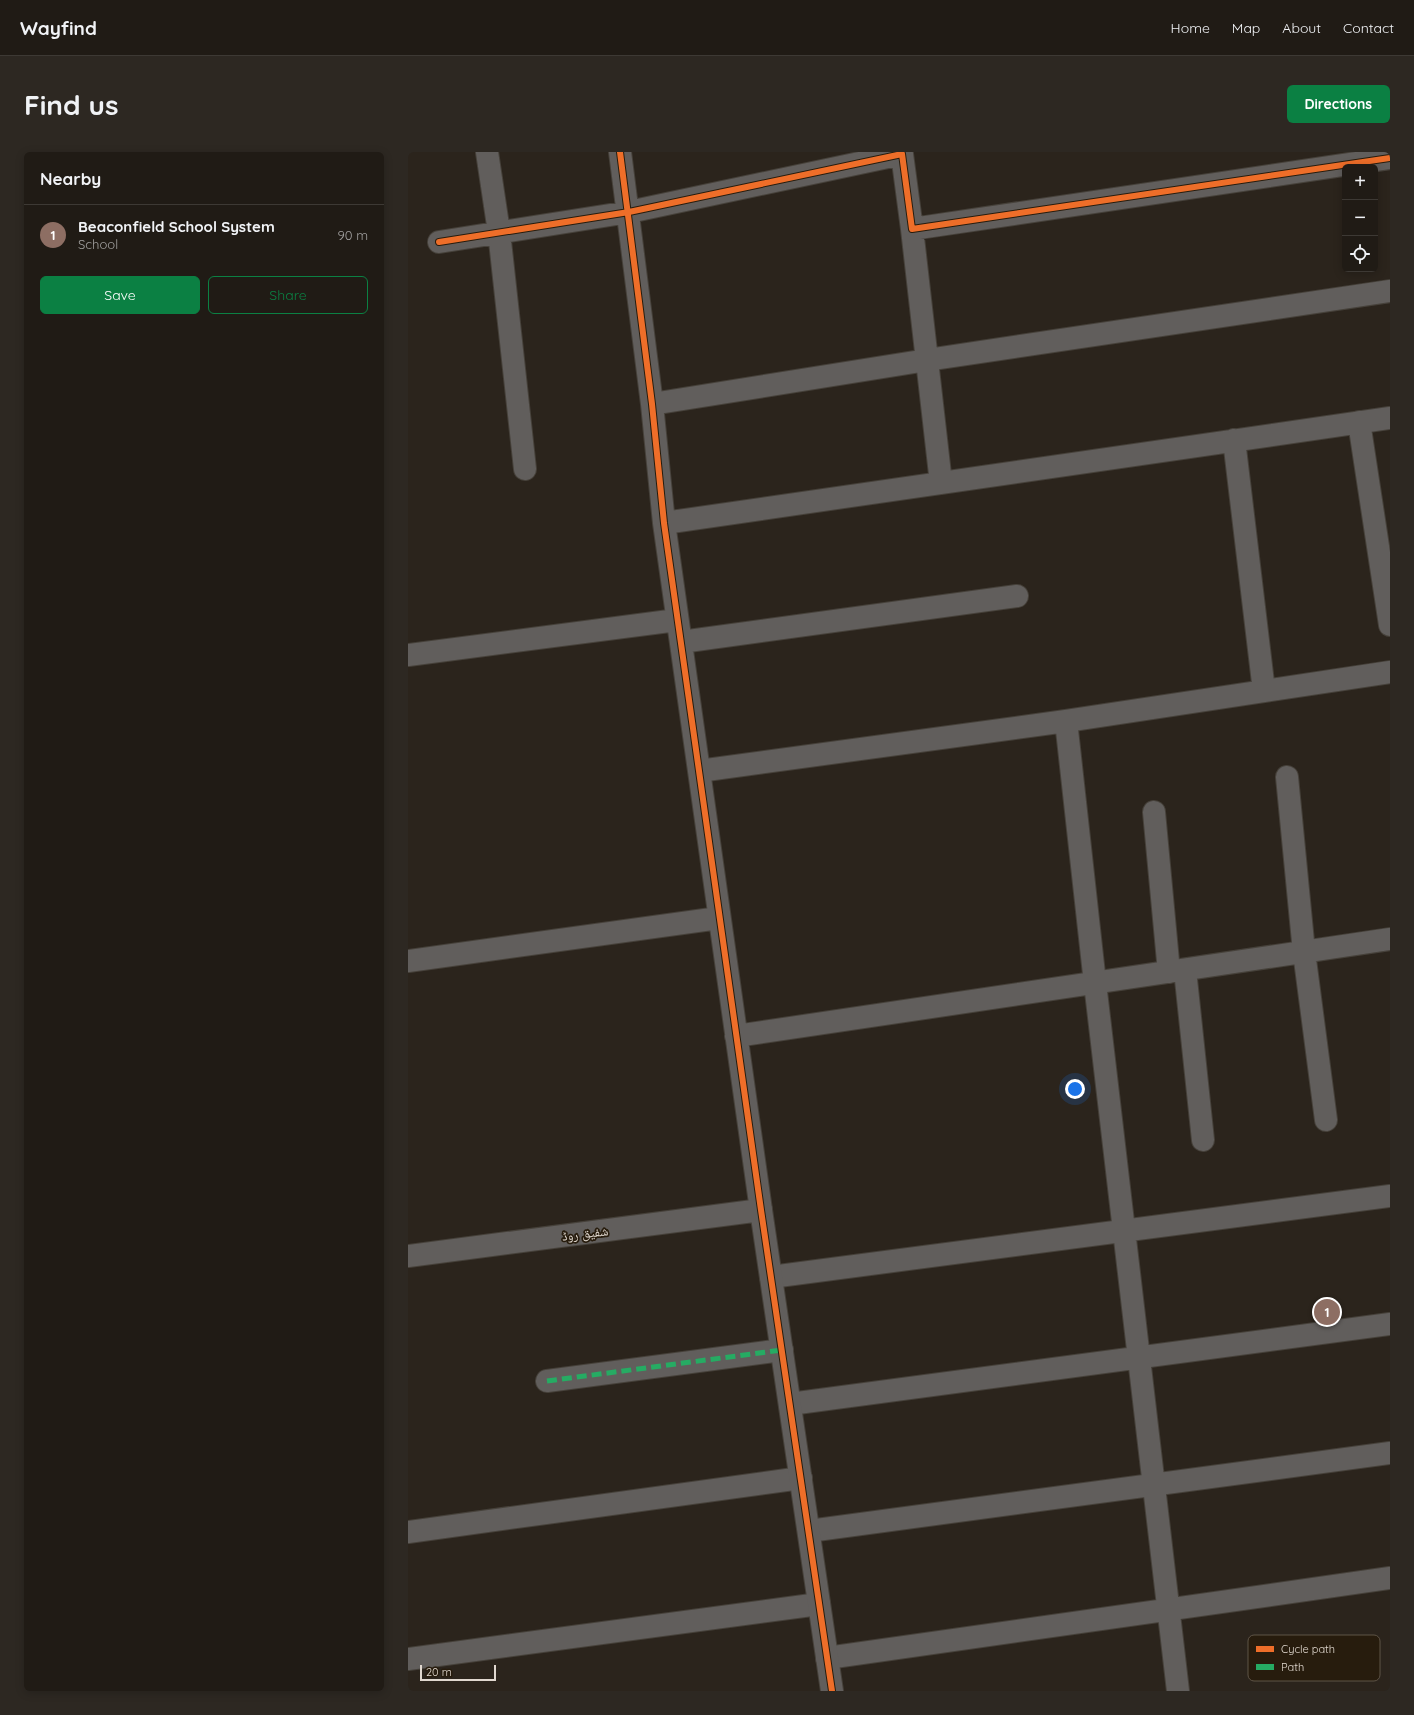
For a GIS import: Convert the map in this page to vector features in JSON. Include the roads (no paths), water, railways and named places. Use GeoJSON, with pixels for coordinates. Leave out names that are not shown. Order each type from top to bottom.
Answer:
{"type":"FeatureCollection","features":[{"type":"Feature","properties":{"kind":"street"},"geometry":{"type":"LineString","coordinates":[[487,152],[499,232],[524,469]]}},
{"type":"Feature","properties":{"kind":"street"},"geometry":{"type":"LineString","coordinates":[[620,152],[629,212],[652,404],[664,523],[677,620],[761,1210],[832,1691]]}},
{"type":"Feature","properties":{"kind":"street"},"geometry":{"type":"LineString","coordinates":[[439,242],[629,212],[902,153],[941,483]]}},
{"type":"Feature","properties":{"kind":"street"},"geometry":{"type":"LineString","coordinates":[[912,229],[1390,158]]}},
{"type":"Feature","properties":{"kind":"street"},"geometry":{"type":"LineString","coordinates":[[652,404],[926,360],[1390,290]]}},
{"type":"Feature","properties":{"kind":"street"},"geometry":{"type":"LineString","coordinates":[[664,523],[1390,418]]}},
{"type":"Feature","properties":{"kind":"street"},"geometry":{"type":"LineString","coordinates":[[1359,422],[1390,625]]}},
{"type":"Feature","properties":{"kind":"street"},"geometry":{"type":"LineString","coordinates":[[1234,440],[1264,691]]}},
{"type":"Feature","properties":{"kind":"street"},"geometry":{"type":"LineString","coordinates":[[681,642],[1017,596]]}},
{"type":"Feature","properties":{"kind":"street"},"geometry":{"type":"LineString","coordinates":[[408,655],[677,620]]}},
{"type":"Feature","properties":{"kind":"street"},"geometry":{"type":"LineString","coordinates":[[699,770],[1066,721],[1390,672]]}},
{"type":"Feature","properties":{"kind":"street"},"geometry":{"type":"LineString","coordinates":[[1066,721],[1095,983],[1178,1691]]}},
{"type":"Feature","properties":{"kind":"street"},"geometry":{"type":"LineString","coordinates":[[1287,777],[1304,952],[1326,1120]]}},
{"type":"Feature","properties":{"kind":"street"},"geometry":{"type":"LineString","coordinates":[[1154,812],[1203,1140]]}},
{"type":"Feature","properties":{"kind":"street"},"geometry":{"type":"LineString","coordinates":[[408,961],[719,918]]}},
{"type":"Feature","properties":{"kind":"street"},"geometry":{"type":"LineString","coordinates":[[736,1036],[1390,939]]}},
{"type":"Feature","properties":{"kind":"street"},"geometry":{"type":"LineString","coordinates":[[771,1277],[1390,1196]]}},
{"type":"Feature","properties":{"kind":"street","name":"شفیق روڈ"},"geometry":{"type":"LineString","coordinates":[[408,1256],[761,1210]]}},
{"type":"Feature","properties":{"kind":"street"},"geometry":{"type":"LineString","coordinates":[[790,1404],[1390,1324]]}},
{"type":"Feature","properties":{"kind":"street"},"geometry":{"type":"LineString","coordinates":[[547,1381],[782,1350]]}},
{"type":"Feature","properties":{"kind":"street"},"geometry":{"type":"LineString","coordinates":[[809,1531],[1390,1453]]}},
{"type":"Feature","properties":{"kind":"street"},"geometry":{"type":"LineString","coordinates":[[408,1532],[801,1478]]}},
{"type":"Feature","properties":{"kind":"street"},"geometry":{"type":"LineString","coordinates":[[827,1658],[1390,1578]]}},
{"type":"Feature","properties":{"kind":"street"},"geometry":{"type":"LineString","coordinates":[[408,1659],[819,1604]]}},
{"type":"Feature","properties":{"kind":"place","name":"Beaconfield School System"},"geometry":{"type":"Point","coordinates":[1327,1312]}}]}
